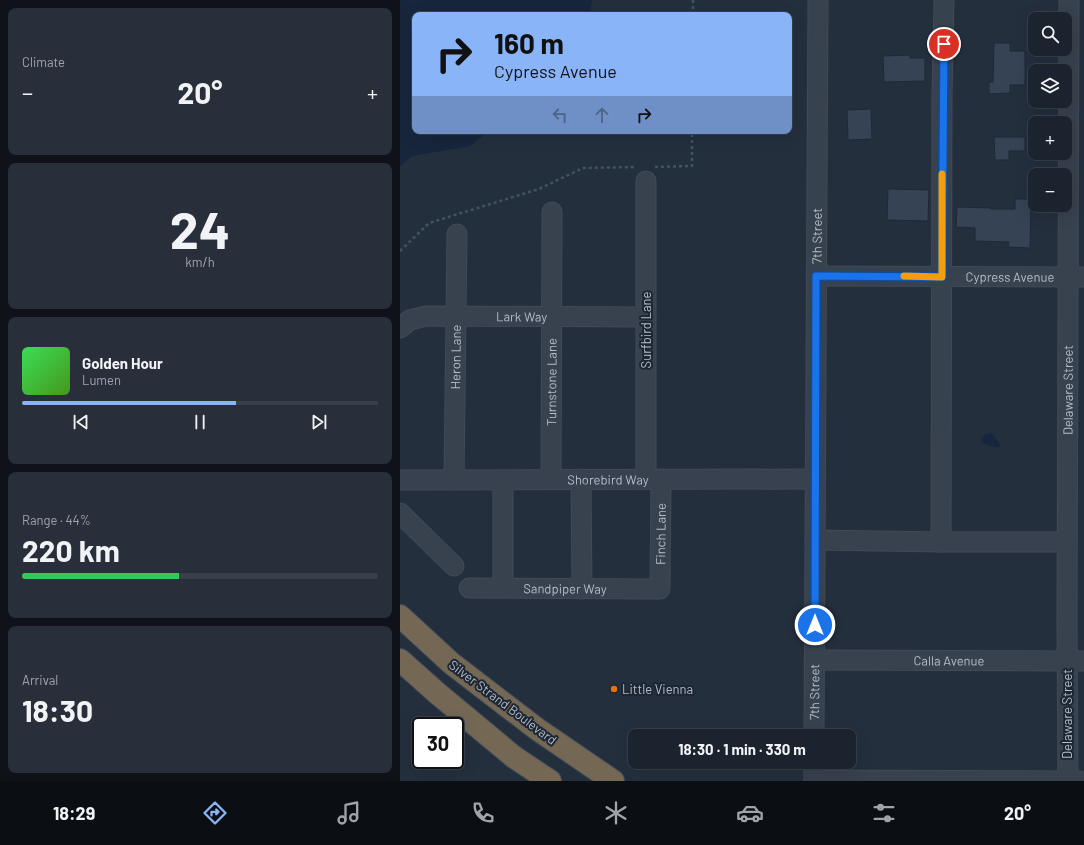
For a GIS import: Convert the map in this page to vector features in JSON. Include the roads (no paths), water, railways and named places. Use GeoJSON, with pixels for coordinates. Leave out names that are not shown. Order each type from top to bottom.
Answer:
{"type":"FeatureCollection","features":[{"type":"Feature","properties":{"kind":"highway","name":"Silver Strand Boulevard"},"geometry":{"type":"LineString","coordinates":[[400,616],[451,663],[537,730],[613,781]]}},
{"type":"Feature","properties":{"kind":"highway"},"geometry":{"type":"LineString","coordinates":[[400,660],[514,757],[550,781]]}},
{"type":"Feature","properties":{"kind":"street","name":"7th Street"},"geometry":{"type":"LineString","coordinates":[[814,729],[818,0]]}},
{"type":"Feature","properties":{"kind":"street"},"geometry":{"type":"LineString","coordinates":[[941,542],[942,96],[944,0]]}},
{"type":"Feature","properties":{"kind":"street","name":"Delaware Street"},"geometry":{"type":"LineString","coordinates":[[1068,781],[1075,661],[1067,542],[1076,277],[1069,0]]}},
{"type":"Feature","properties":{"kind":"street","name":"Surfbird Lane"},"geometry":{"type":"LineString","coordinates":[[645,172],[646,317],[653,479]]}},
{"type":"Feature","properties":{"kind":"street","name":"Turnstone Lane"},"geometry":{"type":"LineString","coordinates":[[551,480],[552,212]]}},
{"type":"Feature","properties":{"kind":"street","name":"Heron Lane"},"geometry":{"type":"LineString","coordinates":[[454,480],[457,234]]}},
{"type":"Feature","properties":{"kind":"street","name":"Cypress Avenue"},"geometry":{"type":"LineString","coordinates":[[816,276],[1076,277]]}},
{"type":"Feature","properties":{"kind":"street","name":"Lark Way"},"geometry":{"type":"LineString","coordinates":[[400,328],[410,320],[426,316],[646,317]]}},
{"type":"Feature","properties":{"kind":"street","name":"Shorebird Way"},"geometry":{"type":"LineString","coordinates":[[400,480],[815,478]]}},
{"type":"Feature","properties":{"kind":"street","name":"Finch Lane"},"geometry":{"type":"LineString","coordinates":[[653,479],[660,589]]}},
{"type":"Feature","properties":{"kind":"street"},"geometry":{"type":"LineString","coordinates":[[503,480],[503,588]]}},
{"type":"Feature","properties":{"kind":"street"},"geometry":{"type":"LineString","coordinates":[[581,480],[582,589]]}},
{"type":"Feature","properties":{"kind":"street"},"geometry":{"type":"LineString","coordinates":[[400,514],[454,566]]}},
{"type":"Feature","properties":{"kind":"street"},"geometry":{"type":"LineString","coordinates":[[814,540],[1067,542]]}},
{"type":"Feature","properties":{"kind":"street","name":"Sandpiper Way"},"geometry":{"type":"LineString","coordinates":[[469,588],[660,589]]}},
{"type":"Feature","properties":{"kind":"street","name":"Calla Avenue"},"geometry":{"type":"LineString","coordinates":[[814,660],[1075,661]]}},
{"type":"Feature","properties":{"kind":"street"},"geometry":{"type":"LineString","coordinates":[[814,774],[939,781],[1079,781]]}},
{"type":"Feature","properties":{"kind":"water"},"geometry":{"type":"Polygon","coordinates":[[[400,0],[592,0],[590,12],[412,12],[412,134],[485,134],[471,146],[412,156],[400,166],[400,0]]]}},
{"type":"Feature","properties":{"kind":"water"},"geometry":{"type":"Polygon","coordinates":[[[991,433],[1001,445],[999,447],[982,443],[981,439],[984,435],[991,433]]]}},
{"type":"Feature","properties":{"kind":"place","name":"Little Vienna"},"geometry":{"type":"Point","coordinates":[614,689]}}]}
